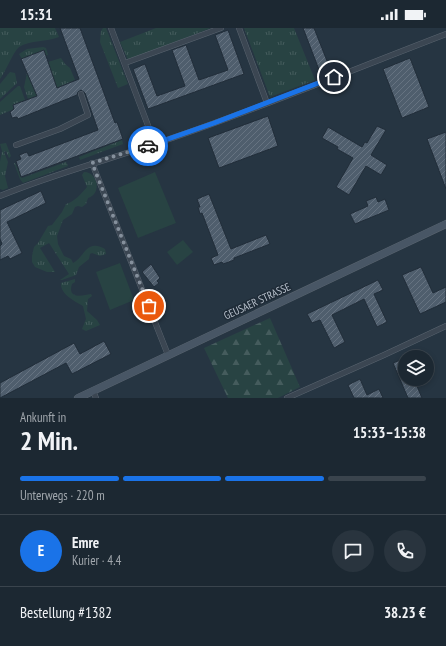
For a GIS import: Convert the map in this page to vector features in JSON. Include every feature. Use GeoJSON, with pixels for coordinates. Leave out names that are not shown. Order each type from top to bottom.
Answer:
{"type":"FeatureCollection","features":[{"type":"Feature","properties":{"kind":"street"},"geometry":{"type":"LineString","coordinates":[[111,28],[155,144]]}},
{"type":"Feature","properties":{"kind":"street"},"geometry":{"type":"LineString","coordinates":[[125,63],[221,28]]}},
{"type":"Feature","properties":{"kind":"street"},"geometry":{"type":"LineString","coordinates":[[239,28],[267,103]]}},
{"type":"Feature","properties":{"kind":"street"},"geometry":{"type":"LineString","coordinates":[[0,196],[92,163],[127,154],[214,123],[446,34]]}},
{"type":"Feature","properties":{"kind":"street"},"geometry":{"type":"LineString","coordinates":[[16,144],[60,129],[88,115],[81,94]]}},
{"type":"Feature","properties":{"kind":"street"},"geometry":{"type":"LineString","coordinates":[[92,163],[168,355]]}},
{"type":"Feature","properties":{"kind":"street","name":"GEUSAER STRASSE"},"geometry":{"type":"LineString","coordinates":[[78,398],[446,224]]}},
{"type":"Feature","properties":{"kind":"street"},"geometry":{"type":"LineString","coordinates":[[287,398],[384,356],[446,326]]}},
{"type":"Feature","properties":{"kind":"street"},"geometry":{"type":"LineString","coordinates":[[93,391],[96,398]]}},
{"type":"Feature","properties":{"kind":"green space"},"geometry":{"type":"Polygon","coordinates":[[[0,28],[55,28],[59,37],[28,43],[19,47],[14,53],[0,79],[0,28]]]}},
{"type":"Feature","properties":{"kind":"green space"},"geometry":{"type":"Polygon","coordinates":[[[103,28],[106,28],[128,84],[118,88],[100,42],[101,31],[103,28]]]}},
{"type":"Feature","properties":{"kind":"green space"},"geometry":{"type":"Polygon","coordinates":[[[156,28],[211,28],[128,60],[120,42],[156,28]]]}},
{"type":"Feature","properties":{"kind":"green space"},"geometry":{"type":"Polygon","coordinates":[[[244,28],[294,28],[315,80],[270,97],[244,28]]]}},
{"type":"Feature","properties":{"kind":"green space"},"geometry":{"type":"Polygon","coordinates":[[[46,48],[48,55],[22,59],[19,54],[27,49],[46,48]]]}},
{"type":"Feature","properties":{"kind":"green space"},"geometry":{"type":"Polygon","coordinates":[[[61,58],[70,68],[75,80],[54,89],[48,62],[61,58]]]}},
{"type":"Feature","properties":{"kind":"green space"},"geometry":{"type":"Polygon","coordinates":[[[10,72],[15,73],[17,83],[0,99],[0,84],[10,72]]]}},
{"type":"Feature","properties":{"kind":"green space"},"geometry":{"type":"Polygon","coordinates":[[[27,73],[39,95],[28,99],[24,87],[27,73]]]}},
{"type":"Feature","properties":{"kind":"green space"},"geometry":{"type":"Polygon","coordinates":[[[18,86],[20,86],[25,100],[13,105],[14,109],[0,115],[0,102],[18,86]]]}},
{"type":"Feature","properties":{"kind":"green space"},"geometry":{"type":"Polygon","coordinates":[[[122,140],[123,144],[80,160],[79,157],[122,140]]]}},
{"type":"Feature","properties":{"kind":"green space"},"geometry":{"type":"Polygon","coordinates":[[[6,143],[11,156],[9,158],[6,151],[4,152],[8,162],[5,176],[8,188],[3,190],[0,189],[0,162],[2,151],[0,144],[6,143]]]}},
{"type":"Feature","properties":{"kind":"green space"},"geometry":{"type":"Polygon","coordinates":[[[66,162],[68,166],[23,183],[14,163],[22,178],[66,162]]]}},
{"type":"Feature","properties":{"kind":"green space"},"geometry":{"type":"Polygon","coordinates":[[[84,172],[89,173],[95,179],[97,188],[92,196],[88,198],[86,204],[82,207],[75,207],[72,214],[63,220],[57,236],[58,244],[64,256],[71,259],[73,263],[90,247],[99,246],[105,249],[106,254],[100,256],[92,253],[90,254],[89,259],[79,267],[76,275],[60,280],[69,274],[49,243],[40,248],[55,272],[47,272],[35,267],[32,262],[34,247],[48,226],[52,225],[62,212],[66,204],[75,200],[87,187],[82,175],[84,172]]]}},
{"type":"Feature","properties":{"kind":"green space"},"geometry":{"type":"Polygon","coordinates":[[[155,172],[176,223],[138,238],[118,188],[155,172]]]}},
{"type":"Feature","properties":{"kind":"green space"},"geometry":{"type":"Polygon","coordinates":[[[183,240],[193,252],[177,265],[167,252],[183,240]]]}},
{"type":"Feature","properties":{"kind":"green space"},"geometry":{"type":"Polygon","coordinates":[[[120,263],[134,300],[110,310],[96,272],[120,263]]]}},
{"type":"Feature","properties":{"kind":"green space"},"geometry":{"type":"Polygon","coordinates":[[[75,279],[71,289],[73,294],[91,294],[92,296],[88,299],[87,311],[97,320],[100,325],[86,331],[82,329],[86,319],[83,306],[68,297],[61,287],[61,283],[75,279]]]}},
{"type":"Feature","properties":{"kind":"green space"},"geometry":{"type":"Polygon","coordinates":[[[270,318],[300,387],[278,398],[228,398],[204,348],[270,318]]]}},
{"type":"Feature","properties":{"kind":"building"},"geometry":{"type":"Polygon","coordinates":[[[60,28],[80,28],[115,123],[117,122],[123,139],[21,177],[16,161],[21,159],[19,155],[27,152],[29,156],[98,130],[85,93],[81,90],[77,95],[18,119],[17,117],[12,118],[10,112],[14,109],[13,105],[37,96],[21,59],[44,50],[57,88],[79,79],[60,28]]]}},
{"type":"Feature","properties":{"kind":"building"},"geometry":{"type":"Polygon","coordinates":[[[303,28],[314,28],[331,71],[321,75],[303,28]]]}},
{"type":"Feature","properties":{"kind":"building"},"geometry":{"type":"Polygon","coordinates":[[[228,30],[244,74],[148,109],[133,69],[145,64],[157,96],[185,86],[172,50],[186,45],[199,80],[228,70],[215,35],[228,30]]]}},
{"type":"Feature","properties":{"kind":"building"},"geometry":{"type":"Polygon","coordinates":[[[410,58],[429,107],[402,118],[383,69],[410,58]]]}},
{"type":"Feature","properties":{"kind":"building"},"geometry":{"type":"Polygon","coordinates":[[[268,116],[278,146],[219,168],[208,138],[268,116]]]}},
{"type":"Feature","properties":{"kind":"building"},"geometry":{"type":"Polygon","coordinates":[[[377,126],[386,130],[371,155],[387,165],[381,175],[366,166],[349,195],[336,187],[353,158],[322,138],[328,127],[362,147],[365,142],[367,143],[377,126]]]}},
{"type":"Feature","properties":{"kind":"building"},"geometry":{"type":"Polygon","coordinates":[[[446,132],[446,189],[427,139],[446,132]]]}},
{"type":"Feature","properties":{"kind":"building"},"geometry":{"type":"Polygon","coordinates":[[[41,191],[46,203],[7,222],[22,253],[10,259],[8,256],[0,260],[0,246],[2,244],[0,239],[0,210],[41,191]]]}},
{"type":"Feature","properties":{"kind":"building"},"geometry":{"type":"Polygon","coordinates":[[[209,194],[231,249],[266,235],[270,244],[234,258],[234,260],[226,263],[223,264],[222,262],[214,265],[211,258],[218,255],[202,213],[200,214],[198,207],[200,207],[197,199],[209,194]]]}},
{"type":"Feature","properties":{"kind":"building"},"geometry":{"type":"Polygon","coordinates":[[[376,197],[378,202],[385,199],[389,210],[355,224],[350,214],[368,206],[366,201],[376,197]]]}},
{"type":"Feature","properties":{"kind":"building"},"geometry":{"type":"Polygon","coordinates":[[[151,264],[160,278],[157,281],[159,283],[154,287],[142,272],[151,264]]]}},
{"type":"Feature","properties":{"kind":"building"},"geometry":{"type":"Polygon","coordinates":[[[421,267],[433,293],[446,287],[446,302],[420,314],[402,275],[421,267]]]}},
{"type":"Feature","properties":{"kind":"building"},"geometry":{"type":"Polygon","coordinates":[[[378,280],[383,290],[374,294],[387,322],[377,327],[364,299],[332,315],[345,342],[334,348],[320,320],[312,323],[307,314],[378,280]]]}},
{"type":"Feature","properties":{"kind":"building"},"geometry":{"type":"Polygon","coordinates":[[[104,341],[111,354],[72,374],[66,363],[0,398],[0,383],[74,343],[80,354],[104,341]]]}},
{"type":"Feature","properties":{"kind":"building"},"geometry":{"type":"Polygon","coordinates":[[[398,361],[398,375],[393,363],[398,361]]]}},
{"type":"Feature","properties":{"kind":"building"},"geometry":{"type":"Polygon","coordinates":[[[360,379],[367,395],[379,389],[383,398],[354,398],[348,385],[360,379]]]}},
{"type":"Feature","properties":{"kind":"building"},"geometry":{"type":"Polygon","coordinates":[[[403,386],[417,386],[422,398],[408,398],[403,386]]]}},
{"type":"Feature","properties":{"kind":"way so far"},"geometry":{"type":"LineString","coordinates":[[148,146],[127,154],[92,163],[149,306]]}},
{"type":"Feature","properties":{"kind":"route"},"geometry":{"type":"LineString","coordinates":[[148,146],[214,123],[334,77]]}}]}
